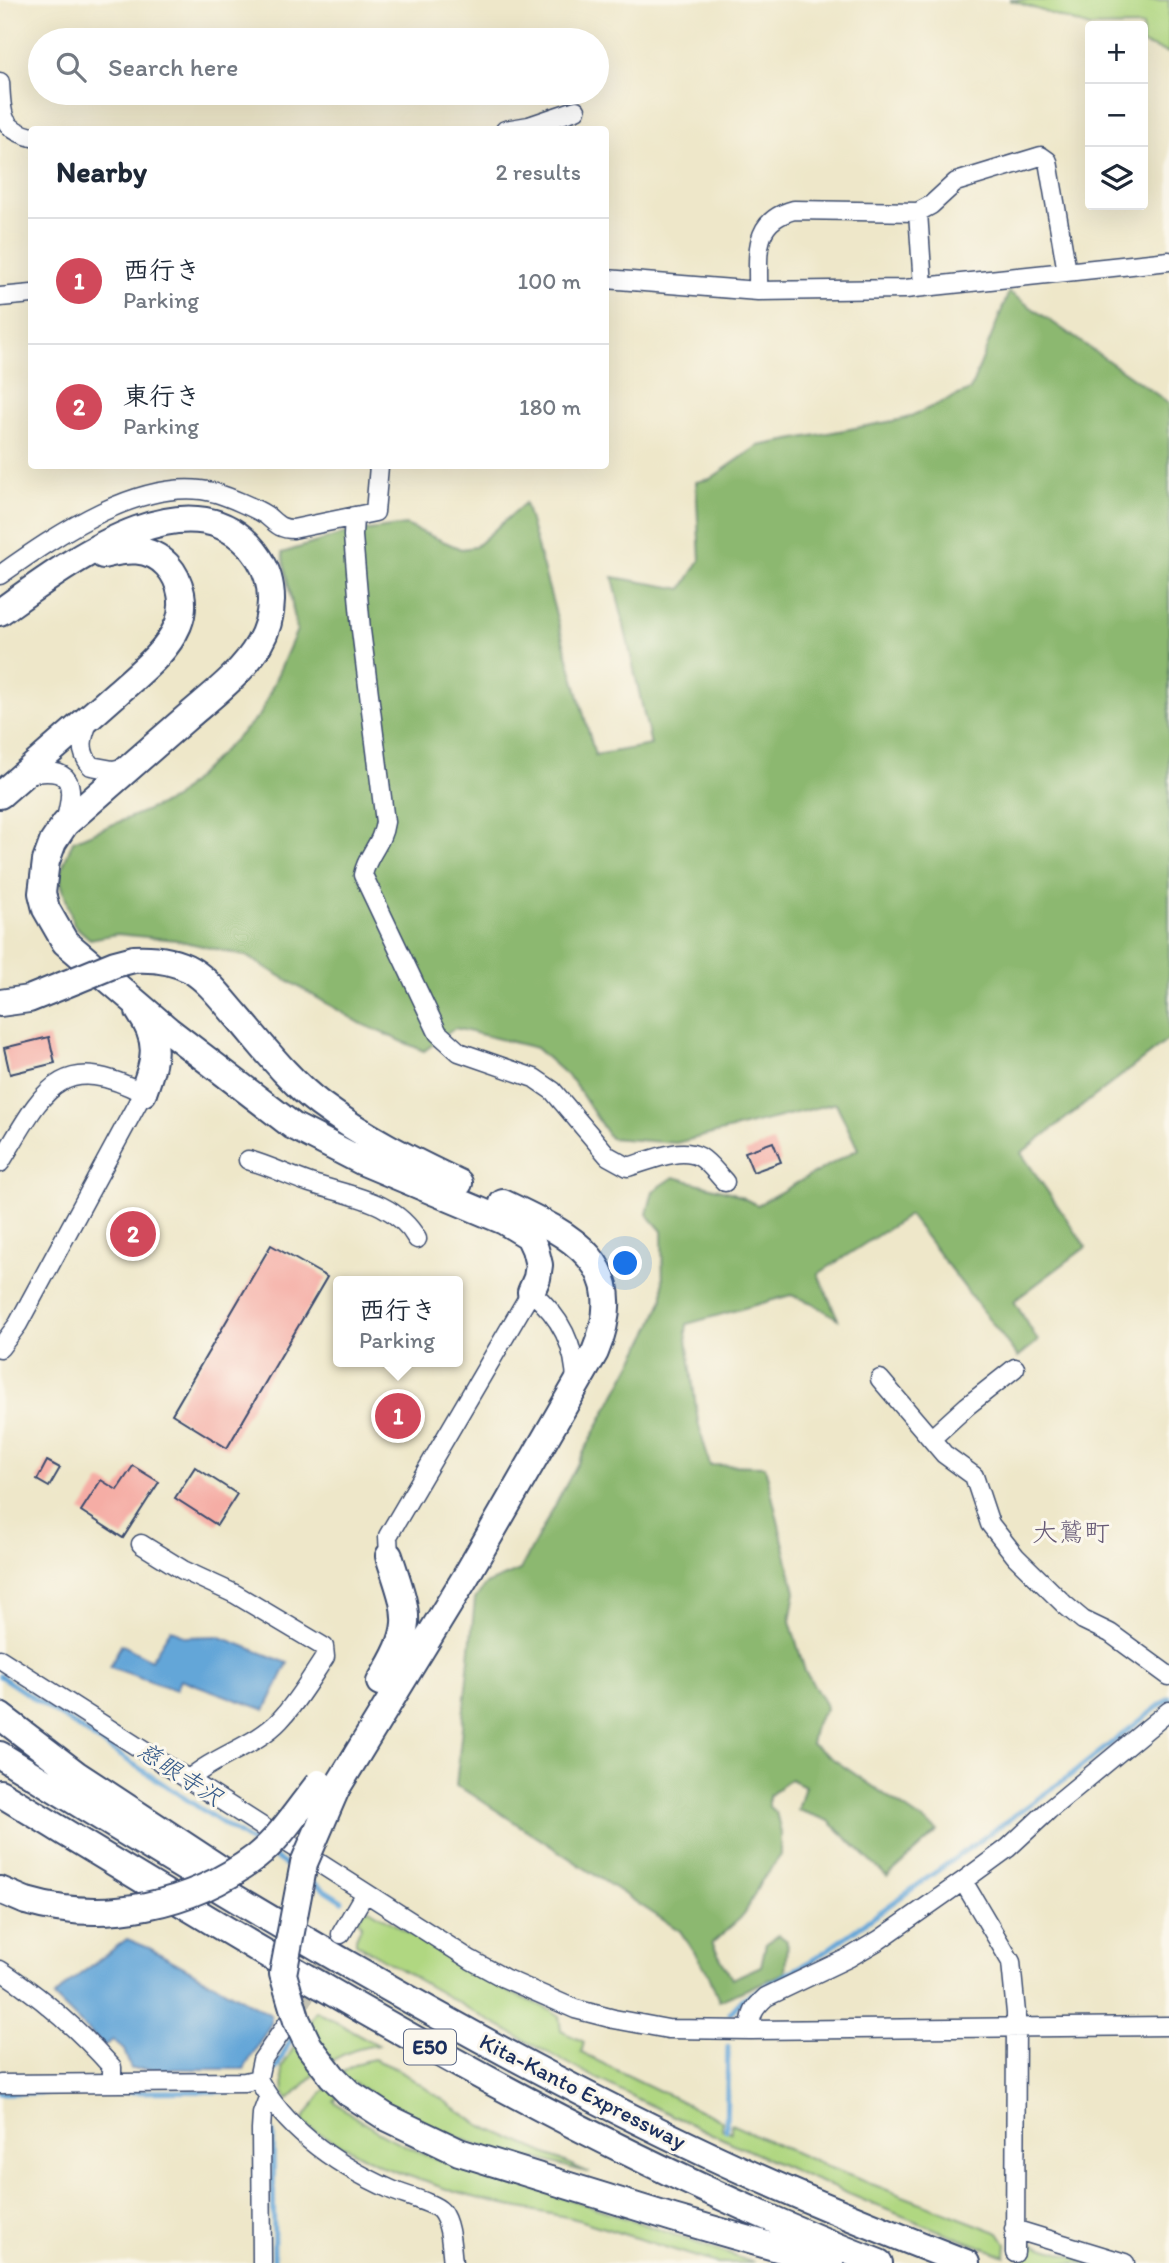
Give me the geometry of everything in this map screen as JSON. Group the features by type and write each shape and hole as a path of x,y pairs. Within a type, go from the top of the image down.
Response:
{"highway":[{"path":"0,612 67,565 117,537 166,522 206,522 225,528 253,548 268,578 271,595 271,614 258,646 224,685 65,824 53,842 46,861 42,893 46,909 65,942 132,1001 293,1126 361,1161 504,1221 529,1236 539,1265 531,1292"},
{"path":"0,795 157,657 177,626 182,610 177,580 161,559 149,553 120,550 67,565"},
{"path":"0,1003 29,999 134,959 155,958 191,970 209,984 295,1082 346,1123 414,1162 564,1233 591,1259 601,1276 607,1313 595,1352 464,1578 327,1786 257,1856 201,1889 130,1909 75,1912 26,1901 0,1890"},
{"path":"132,1001 150,1027 155,1044 154,1062 143,1093"},
{"path":"389,1556 404,1601 404,1639 327,1786 304,1863 283,1974 297,2021 309,2046 332,2076 349,2092 396,2123 459,2152 830,2263"},
{"path":"0,1716 76,1774 246,1885 309,1943"},
{"name":"Kita-Kanto Expressway","path":"0,1755 309,1943 501,2050 640,2122 804,2198 966,2263"},
{"name":"Kita-Kanto Expressway","path":"0,1793 335,1994 526,2100 668,2171 879,2263"}],"street":[{"path":"0,82 5,126 15,133 28,136"},
{"path":"528,126 576,110"},
{"path":"758,291 759,242 764,228 781,214 794,210 918,212 931,205 956,181 1041,156 1048,161 1067,272"},
{"path":"918,212 923,286"},
{"path":"609,279 758,291 905,289 1169,261"},
{"path":"0,297 28,294"},
{"path":"0,575 44,544 83,523 136,497 163,491 216,493 265,515 284,529 375,512 379,469"},
{"path":"354,516 353,536 361,630 385,822 383,836 365,862 363,875 438,1033 459,1052 534,1078 553,1091 608,1156 628,1167 689,1152 703,1158 725,1182"},
{"path":"92,716 83,734 83,757 91,766 100,769 131,766"},
{"path":"23,775 48,771 57,772 67,779 71,800 65,824"},
{"path":"0,1163 39,1099 49,1088 63,1080 100,1076 119,1081 143,1093 18,1324 0,1348"},
{"path":"248,1160 309,1183 352,1194 386,1209 408,1222 417,1239"},
{"path":"389,1556 388,1536 531,1292 547,1305 570,1346 576,1365 576,1385"},
{"path":"932,1438 1015,1368"},
{"path":"880,1379 944,1454 974,1476 990,1524 1016,1557 1083,1620 1110,1633 1169,1676"},
{"path":"141,1544 183,1570 235,1594 324,1647 325,1657 280,1721 211,1762 188,1780"},
{"path":"0,1659 365,1893 504,1978 575,2009 668,2029 1169,2026"},
{"path":"751,2030 750,2016 766,1997 850,1957 879,1940 963,1881 1008,1847 1169,1711"},
{"path":"963,1881 1011,1962 1016,2028 1015,2253"},
{"path":"341,1934 365,1893"},
{"path":"0,1970 37,1997 99,2052 112,2067 112,2082"},
{"path":"302,2002 279,2031 262,2060 258,2079 268,2098 297,2130 336,2161 381,2185 437,2207 444,2217 453,2263"},
{"path":"0,2084 245,2082 258,2079"},
{"path":"262,2263 261,2130 262,2114 268,2098"},
{"path":"1014,2229 1125,2263"}],"green space":[{"path":"1010,0 1169,0 1169,53 1148,46 1148,21 1085,21 1085,25"},
{"path":"1009,292 1169,403 1169,1039 1021,1153 1086,1247 1014,1301 1038,1341 1018,1357 909,1215 818,1274 838,1319 812,1303 791,1295 687,1324 698,1422 710,1465 765,1466 795,1592 790,1621 805,1671 826,1709 815,1724 811,1744 938,1831 887,1877 829,1821 798,1810 805,1786 791,1779 769,1796 769,1807 776,1812 781,1833 781,1855 760,1883 744,1915 712,1943 732,1979 761,1966 766,1943 779,1935 787,1941 785,1973 719,2001 708,1973 680,1931 456,1786 475,1599 486,1584 520,1570 651,1328 663,1298 662,1231 647,1214 653,1191 674,1177 733,1193 757,1205 858,1149 836,1103 676,1143 610,1138 573,1081 536,1048 455,1028 424,1051 362,1024 246,956 176,940 117,934 90,939 74,925 59,876 73,841 174,799 260,715 297,630 282,553 346,533 406,525 461,549 475,547 525,503 595,755 651,745 613,577 682,589 700,560 696,482 710,479 758,446 904,419 970,390"},
{"path":"369,1909 504,1990 551,2010 559,2016 561,2031 584,2042 581,2053 722,2121 722,2129 731,2132 731,2124 825,2166 999,2233 1006,2244 1005,2256 913,2221 733,2144 607,2084 534,2045 356,1943 362,1924 358,1920 364,1911"},
{"path":"316,2011 378,2045 338,2057 318,2071 288,2100 284,2093 282,2067"},
{"path":"374,2059 397,2069 480,2125 590,2173 535,2158 523,2161 425,2126 352,2082 334,2101 389,2138 450,2164 578,2202 754,2263 716,2263 572,2218 499,2204 455,2192 383,2167 309,2128 302,2121 324,2091 341,2074 362,2062"},
{"path":"1033,2244 1095,2263 1025,2263 1022,2255 1028,2255"}],"water":[{"path":"171,1629 186,1637 218,1636 288,1663 265,1710 180,1679 176,1690 110,1667 121,1644 151,1660"},
{"path":"127,1939 149,1948 271,2015 271,2023 244,2069 131,2069 124,2050 113,2040 104,2046 54,1997"}],"building":[{"path":"49,1037 55,1063 10,1074 4,1048"},
{"path":"773,1142 781,1162 753,1172 745,1152"},
{"path":"271,1245 327,1277 227,1448 172,1414"},
{"path":"47,1461 60,1468 49,1487 37,1480"},
{"path":"133,1466 159,1482 123,1538 81,1511 101,1480 117,1490"},
{"path":"195,1467 237,1494 217,1525 175,1498"}],"waterway":[{"name":"慈眼寺沢","path":"0,1676 257,1846"},
{"path":"730,2013 743,1999 816,1958 1068,1777 1169,1698"},
{"name":"慈眼寺沢","path":"271,1855 295,1871"},
{"name":"慈眼寺沢","path":"309,1880 342,1901"},
{"name":"慈眼寺沢","path":"276,2069 294,2033"},
{"path":"726,2130 728,2047"},
{"path":"0,2093 238,2091"},
{"path":"273,2133 274,2263"}],"tunnel":[{"path":"302,2002 334,1946"}],"place":[{"name":"東行き","path":"133,1234"},
{"name":"西行き","path":"398,1416"}],"district":[{"name":"大鷲町","path":"1071,1532"}]}
